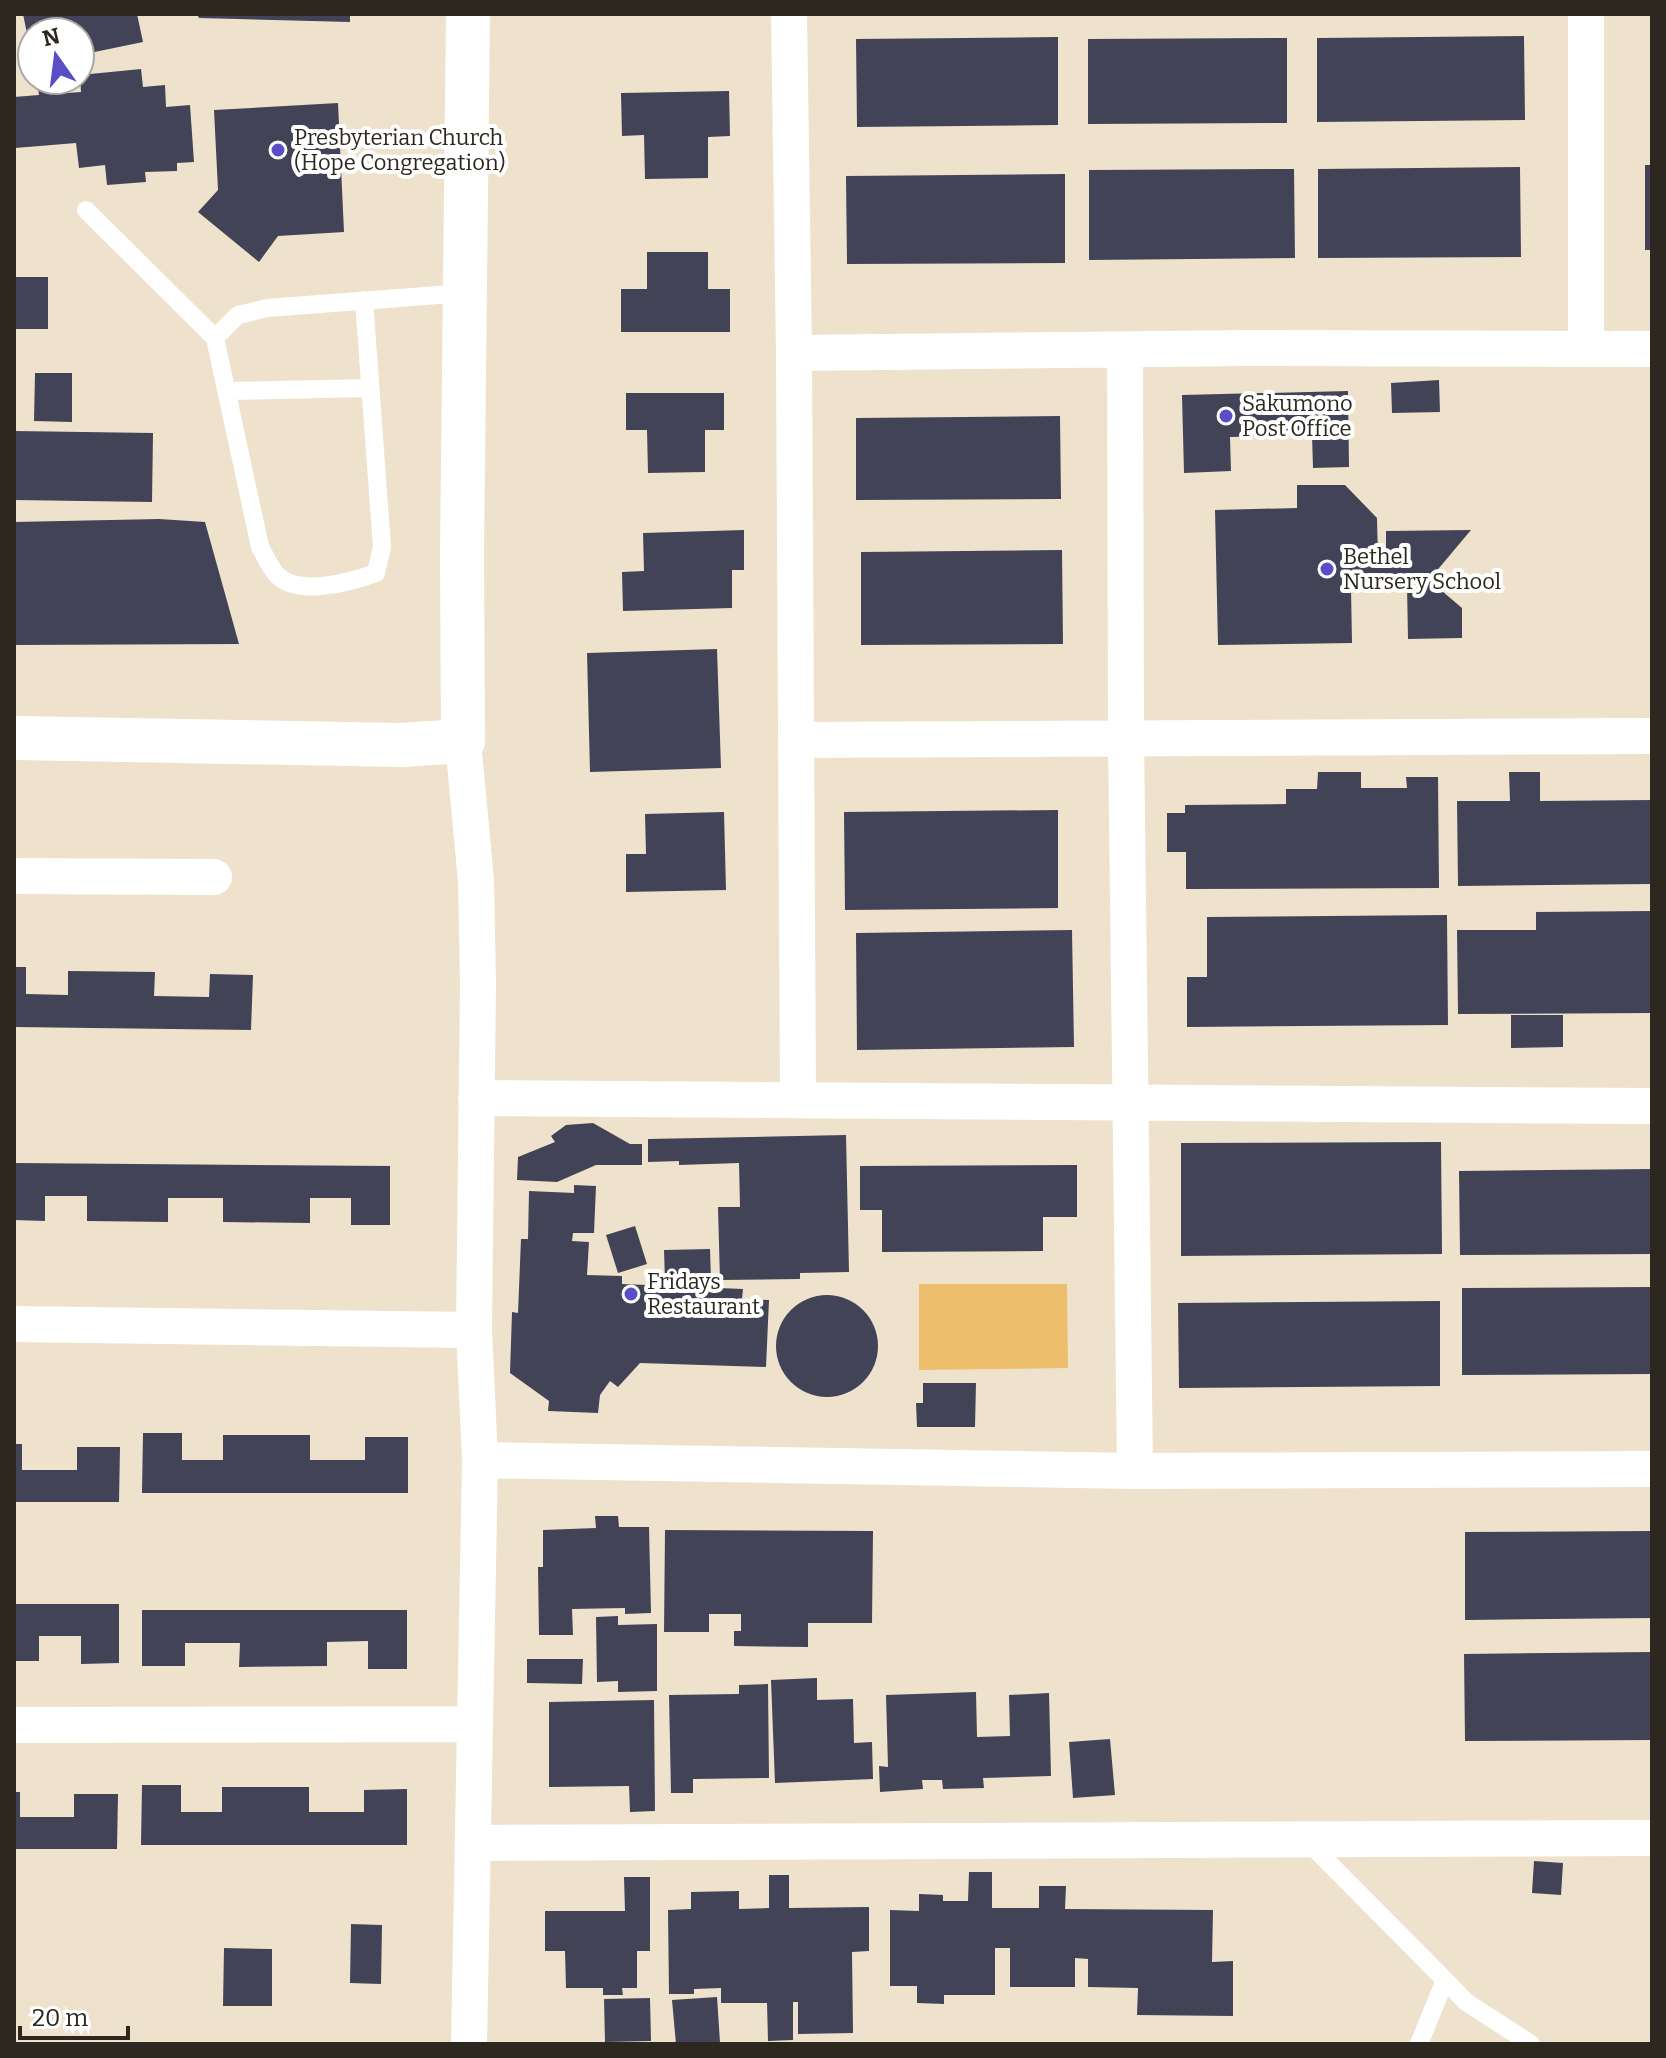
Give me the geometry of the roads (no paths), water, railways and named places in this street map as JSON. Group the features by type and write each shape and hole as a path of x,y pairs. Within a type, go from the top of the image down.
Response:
{"street":[{"path":"468,14 463,741 476,881 478,984 474,1330 480,1460 469,2044"},
{"path":"789,14 798,1099"},
{"path":"1586,14 1586,348"},
{"path":"794,353 1247,348 1652,349"},
{"path":"1125,351 1126,737 1135,1471"},
{"path":"796,740 1652,736"},
{"path":"14,738 371,745 463,741"},
{"path":"14,876 214,877"},
{"path":"476,1098 1130,1100 1652,1106"},
{"path":"14,1324 474,1330"},
{"path":"480,1460 1135,1471 1652,1469"},
{"path":"14,1725 475,1724"},
{"path":"473,1843 1652,1838"}],"lane":[{"path":"86,210 215,338 260,547 278,577 310,588 357,580 376,573 382,547 364,300"},
{"path":"215,338 238,315 267,308 465,293"},
{"path":"227,391 370,388"},
{"path":"1305,1839 1466,2002 1531,2044"},
{"path":"1419,2044 1445,1980"}],"place":[{"name":"Presbyterian Church (Hope Congregation)","path":"278,150"},
{"name":"Sakumono Post Office","path":"1226,416"},
{"name":"Bethel Nursery School","path":"1327,569"},
{"name":"Fridays Restaurant","path":"631,1294"}]}
